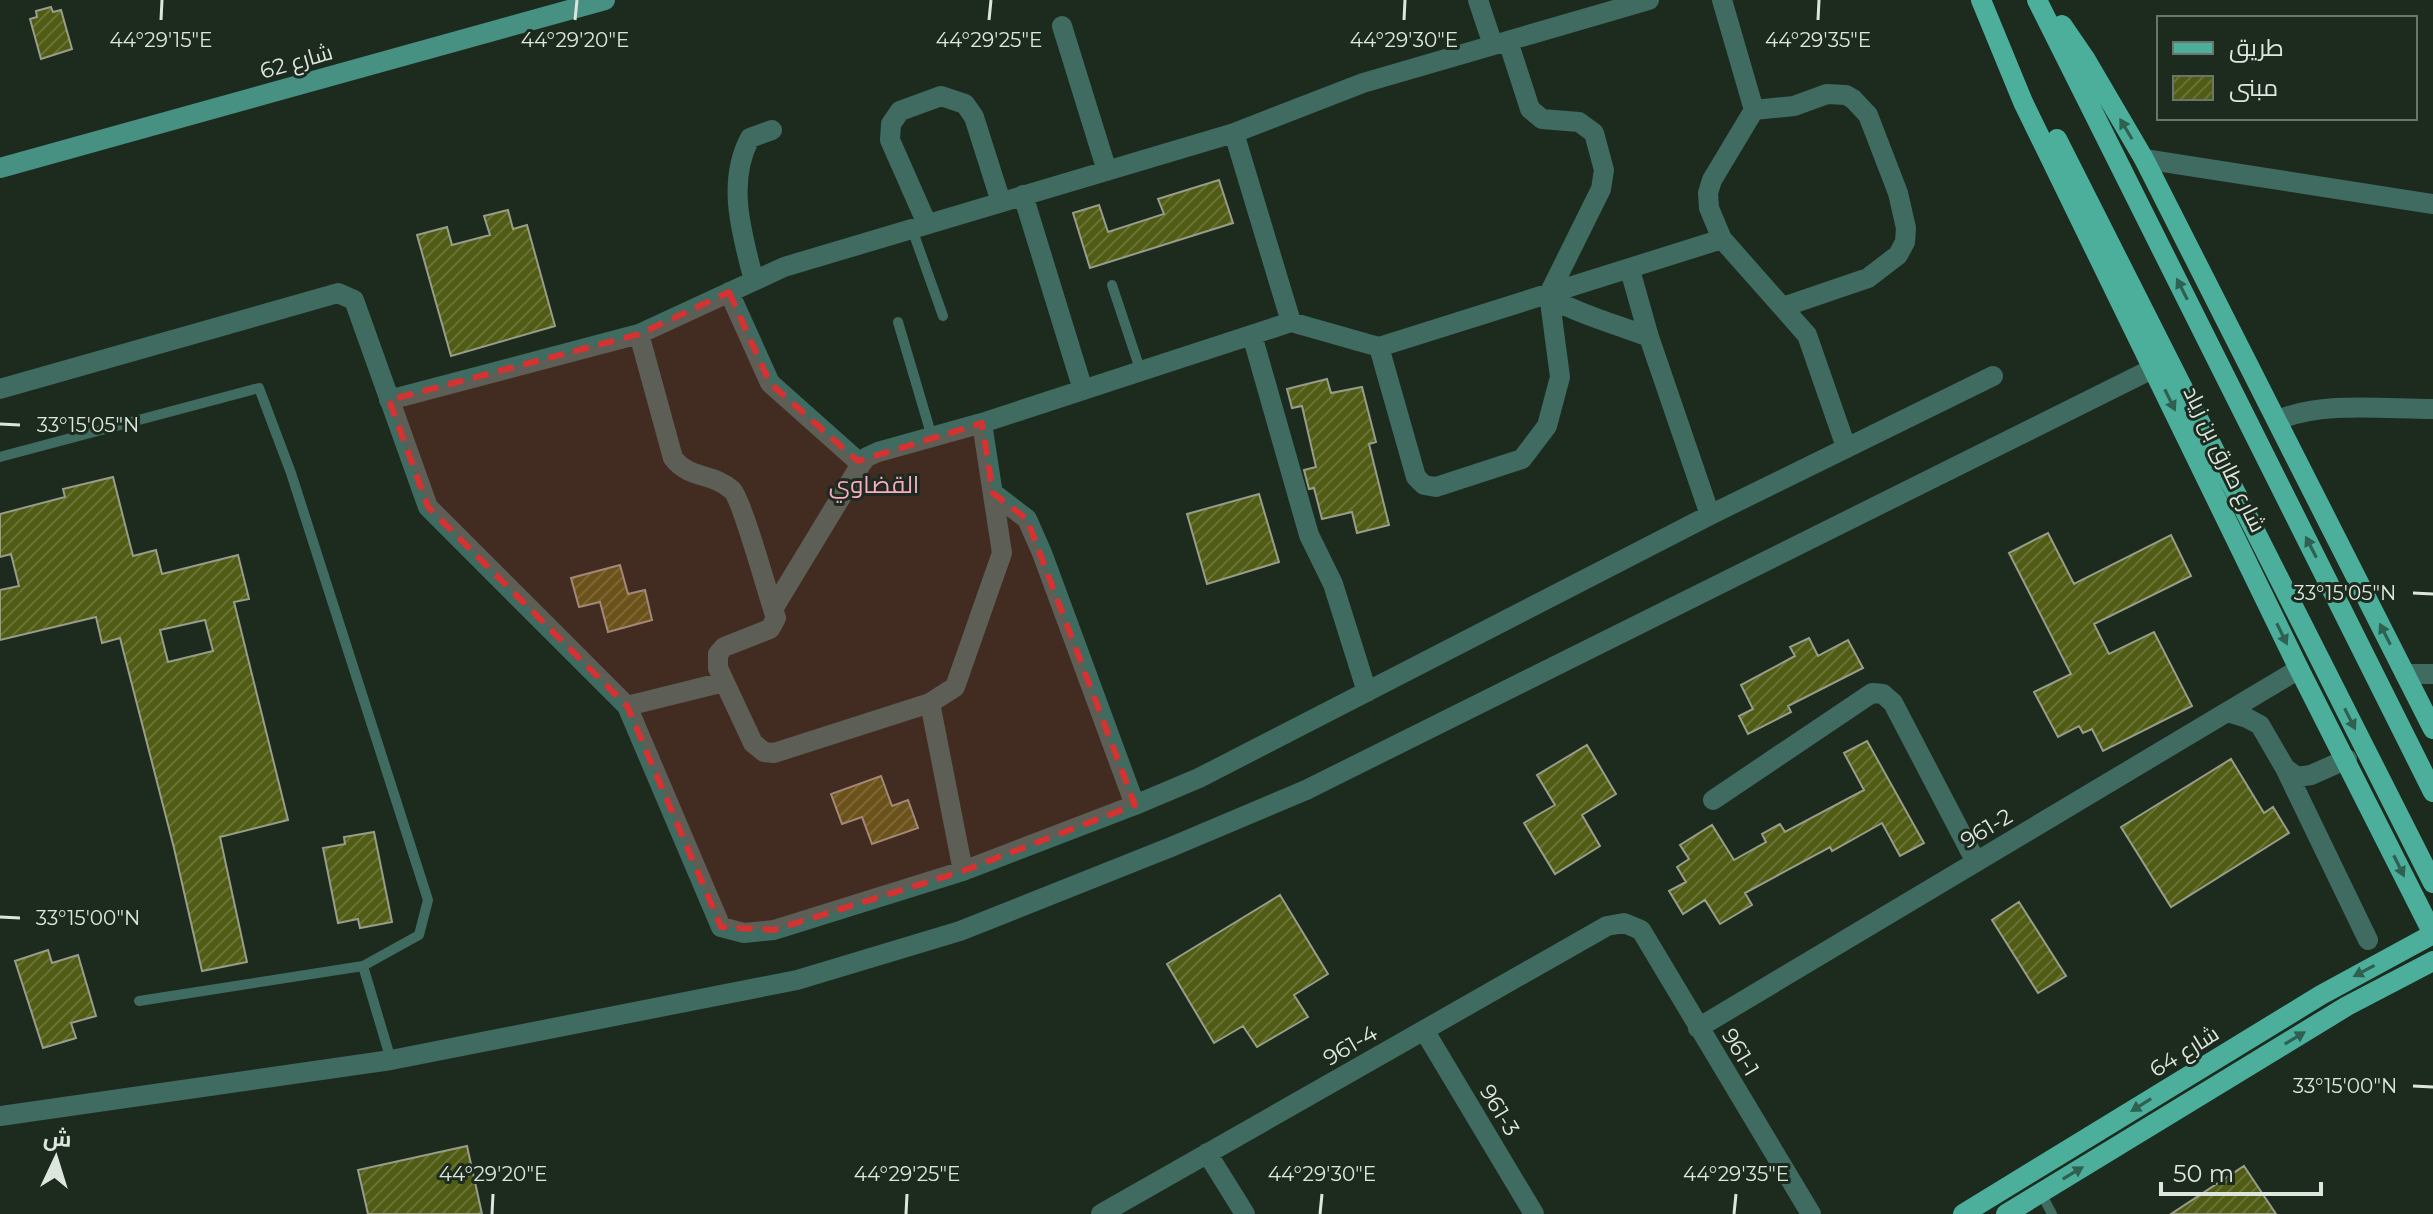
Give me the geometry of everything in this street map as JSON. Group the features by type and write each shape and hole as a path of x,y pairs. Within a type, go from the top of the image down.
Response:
{"main road":[{"name":"شارع طارق بن زياد","path":"1984,0 2023,102 2299,669 2433,934"},
{"path":"1984,0 2433,883"},
{"path":"2037,0 2433,792"},
{"path":"2045,0 2086,60 2144,159 2433,729"},
{"name":"شارع 64","path":"1963,1214 2321,995 2433,934"},
{"path":"2006,1214 2347,1006 2433,961"}],"street":[{"name":"شارع 62","path":"0,168 605,0"},
{"path":"1379,347 1416,477 1424,485 1436,487 1522,459 1547,426 1560,377 1549,296 1601,189 1604,170 1594,133 1579,122 1542,119 1530,109 1478,0"},
{"path":"389,400 639,334 784,267 1234,133 1363,83 1649,0"},
{"path":"1722,0 1754,110 1712,180 1708,193 1709,208 1722,239 1807,335 1846,447"},
{"path":"1062,26 1107,171"},
{"path":"1754,110 1794,106 1827,94 1846,95 1853,99 1868,115 1898,193 1906,228 1905,242 1898,255 1868,278 1783,307"},
{"path":"919,226 890,140 891,124 900,111 941,96 965,104 974,117 1001,202"},
{"path":"754,281 739,223 738,178 742,152 750,138 772,130"},
{"path":"1234,133 1291,322"},
{"path":"2144,159 2433,204"},
{"path":"1023,195 1083,390"},
{"path":"773,609 861,464 878,452 982,423 1291,322 1379,347 1549,296 1722,239"},
{"path":"1630,270 1649,337 1710,515"},
{"path":"729,292 770,383 861,464"},
{"path":"0,389 338,293 354,300 428,507 627,706 721,927 744,933 774,930 963,871 1199,778 1710,515 1993,376"},
{"path":"1549,296 1576,312 1649,337"},
{"path":"639,334 673,458 682,469 718,479 736,492 776,618 770,629 724,647 718,654 718,668 724,682 753,743 764,752 774,753 930,703 955,687 1002,553 982,423"},
{"path":"1252,335 1309,535 1333,584 1367,692"},
{"path":"0,1116 391,1060 797,980 960,931 1306,790 2154,368"},
{"path":"2278,420 2297,412 2316,409 2433,409"},
{"path":"993,493 1027,519 1135,805"},
{"name":"961-2","path":"1698,1028 2299,669"},
{"path":"2405,674 2433,674"},
{"path":"627,706 724,682"},
{"path":"1713,800 1872,693 1883,694 1893,703 1976,862"},
{"path":"930,703 963,871"},
{"path":"2227,712 2260,725 2285,768 2368,940"},
{"path":"2285,768 2297,777 2311,775 2347,759"},
{"name":"961-1","path":"1624,923 1641,930 1811,1214"},
{"name":"961-4","path":"1101,1214 1607,926 1624,923"},
{"name":"961-3","path":"1424,1030 1534,1214"},
{"path":"1207,1153 1245,1214"}],"lane":[{"path":"919,226 943,316"},
{"path":"1112,285 1141,372"},
{"path":"898,322 932,437"},
{"path":"0,457 259,388 291,473 428,900 419,935 363,966 139,1001"},
{"path":"363,966 391,1060"},
{"path":"2041,1193 2052,1214"}],"highlighted area":[{"path":"729,292 770,383 858,461 982,423 993,493 1027,519 1135,805 963,871 774,930 721,927 627,706 428,507 389,400 639,334"}],"building":[{"path":"51,7 53,12 61,10 72,49 41,59 30,19 37,17 36,11"},
{"path":"1219,180 1233,223 1090,268 1073,213 1099,205 1108,232 1164,214 1158,199"},
{"path":"508,210 513,229 527,225 555,326 451,356 417,235 447,227 452,245 490,235 484,216"},
{"path":"1327,379 1331,393 1362,387 1376,442 1369,444 1389,525 1357,533 1352,512 1322,519 1314,488 1309,489 1304,470 1316,467 1302,406 1292,408 1287,389"},
{"path":"113,477 133,556 156,550 162,574 238,555 249,599 234,602 288,820 220,837 247,962 202,971 120,638 102,643 96,617 0,640 0,590 19,586 11,554 0,557 0,514 65,497 63,489","holes":["205,620 213,651 168,662 160,630"]},
{"path":"1259,494 1279,562 1207,584 1187,514"},
{"path":"2048,533 2074,584 2171,535 2191,576 2094,624 2109,654 2154,632 2192,706 2103,751 2092,729 2083,733 2079,726 2058,737 2034,692 2071,674 2009,553"},
{"path":"620,565 628,594 645,590 652,620 608,632 600,602 579,607 571,578"},
{"path":"1809,638 1818,656 1848,640 1863,668 1788,706 1791,712 1748,734 1739,716 1753,709 1741,685 1795,656 1790,647"},
{"path":"1867,741 1924,843 1900,856 1882,823 1745,893 1752,905 1720,924 1705,900 1683,914 1669,891 1686,882 1677,867 1689,859 1680,845 1712,825 1734,860 1766,842 1762,834 1780,824 1785,832 1864,790 1844,753"},
{"path":"1587,745 1616,794 1582,815 1600,846 1555,874 1524,823 1555,805 1537,775"},
{"path":"2231,759 2264,813 2273,807 2289,833 2171,907 2121,827"},
{"path":"881,776 892,806 908,800 918,828 872,844 862,817 842,824 831,794"},
{"path":"374,832 392,922 360,928 358,919 338,923 323,848 345,844 344,837"},
{"path":"1280,895 1328,974 1294,995 1308,1017 1257,1047 1243,1026 1214,1043 1167,964"},
{"path":"2019,902 2066,976 2038,993 1992,920"},
{"path":"48,950 52,963 78,955 96,1016 71,1023 76,1038 43,1048 15,961"},
{"path":"467,1146 482,1214 368,1214 358,1170"},
{"path":"2244,1166 2276,1214 2171,1214"}],"district":[{"name":"القضاوي","path":"874,485"}]}
